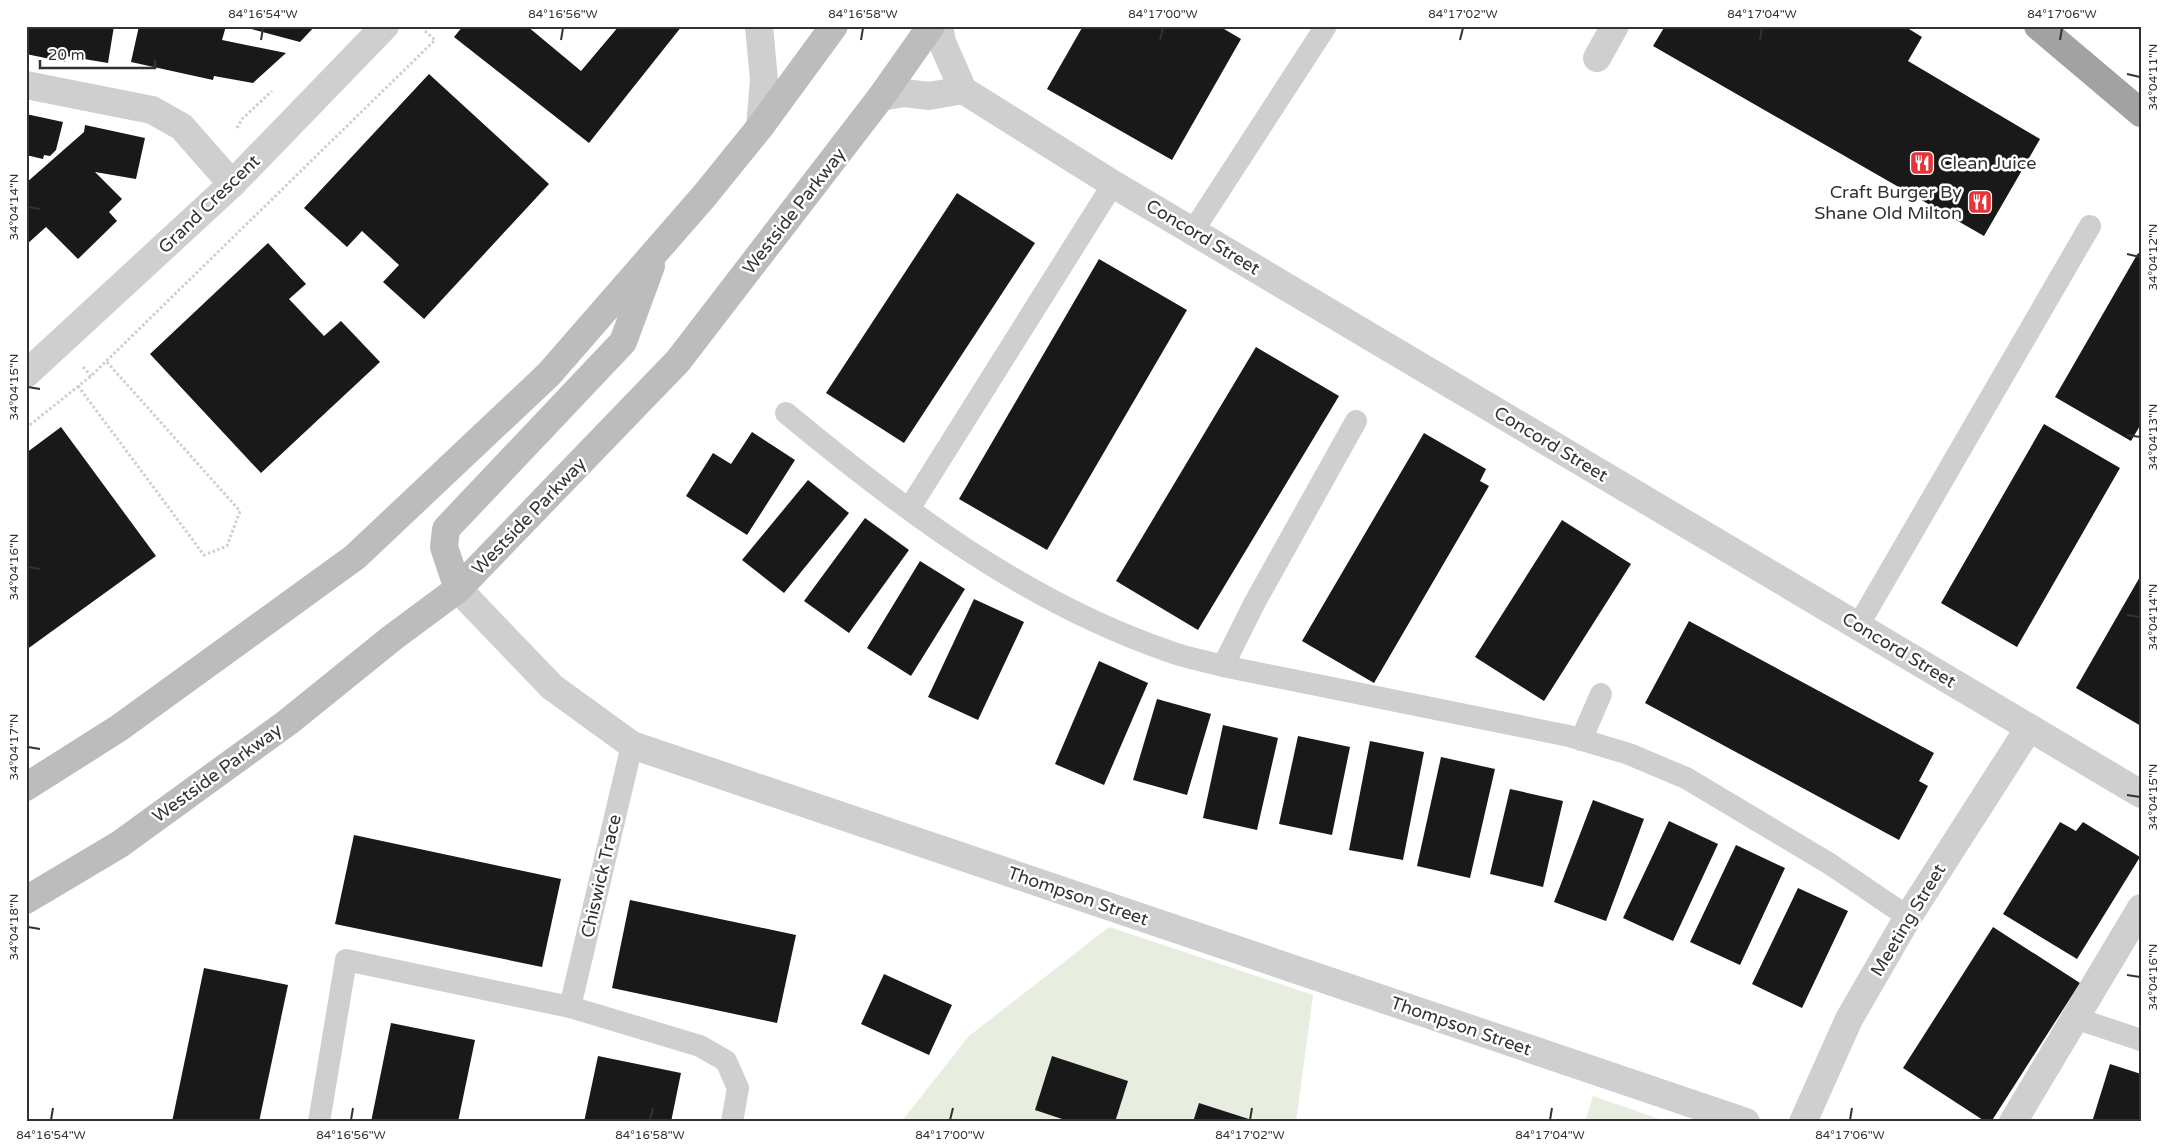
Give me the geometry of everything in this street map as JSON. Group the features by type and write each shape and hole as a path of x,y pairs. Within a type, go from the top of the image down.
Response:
{"highway":[{"path":"2038,26 2141,113"}],"main road":[{"path":"26,787 119,728 355,557 549,374 760,127 834,26"},
{"name":"Westside Parkway","path":"26,900 128,838 288,722 392,638 458,589 678,361 881,97 931,26"},
{"path":"458,589 444,547 446,529 623,342 656,250"}],"street":[{"name":"Grand Crescent","path":"26,374 232,184 384,26"},
{"path":"759,26 764,80 760,127"},
{"path":"881,97 904,93 929,96 962,90 942,42 939,26"},
{"path":"1597,58 1615,26"},
{"path":"26,85 152,110 182,127 232,184"},
{"name":"Concord Street","path":"962,90 1113,184 2141,794"},
{"name":"Thompson Street","path":"458,589 552,688 632,745 1746,1122"},
{"name":"Meeting Street","path":"1803,1122 1849,1020 1908,917 2029,728"},
{"path":"2013,1122 2141,908"}],"lane":[{"path":"1193,231 1326,26"},
{"path":"909,509 1113,184"},
{"path":"1858,626 2090,226"},
{"path":"786,413 861,475 909,509 989,564 1064,607 1169,652 1223,666 1580,740 1630,754 1686,778 1830,864 1908,917"},
{"path":"1223,666 1255,602 1356,421"},
{"path":"1580,740 1601,694"},
{"name":"Chiswick Trace","path":"570,1008 632,745"},
{"path":"319,1122 346,960 570,1008 700,1046 726,1061 738,1088 732,1122"},
{"path":"2075,1018 2141,1040"}],"path":[{"path":"26,428 106,362 435,40 425,31 427,26"},
{"path":"78,386 204,555 227,546 240,511 106,362"}],"shaded area":[{"path":"1109,927 1313,995 1296,1122 901,1122 969,1036"},
{"path":"1593,1096 1668,1122 1585,1122"}],"building":[{"path":"26,26 114,26 108,63 66,56 65,62 26,54"},
{"path":"139,26 226,26 222,40 286,53 253,83 214,76 213,80 131,62"},
{"path":"240,26 315,26 300,42"},
{"path":"463,26 527,26 581,71 619,26 682,26 589,143 454,37"},
{"path":"1083,26 1219,26 1241,39 1172,160 1047,89"},
{"path":"1665,26 1904,26 1922,37 1908,61 2040,139 1984,236 1653,46"},
{"path":"429,74 549,184 424,319 383,282 399,265 362,231 347,247 304,208"},
{"path":"26,114 63,122 56,150 50,156 44,155 43,159 26,155"},
{"path":"85,125 145,138 136,179 95,172 122,199 109,212 117,221 78,259 46,227 26,245 26,183 84,132"},
{"path":"957,193 1035,243 904,443 826,393"},
{"path":"268,243 306,284 289,299 324,336 341,321 380,362 261,473 150,354"},
{"path":"2138,253 2141,255 2141,424 2131,441 2055,397"},
{"path":"1099,259 1187,310 1047,550 959,499"},
{"path":"1256,347 1339,396 1198,630 1116,581"},
{"path":"2044,424 2120,468 2017,647 1941,603"},
{"path":"61,427 156,556 26,650 26,453"},
{"path":"752,432 795,460 747,535 686,496 713,453 731,464"},
{"path":"1424,433 1486,469 1480,481 1489,486 1374,683 1302,641"},
{"path":"808,480 849,513 784,593 742,560"},
{"path":"865,518 909,550 849,633 804,601"},
{"path":"1562,520 1631,564 1544,701 1475,657"},
{"path":"920,561 965,589 911,676 867,648"},
{"path":"2141,575 2141,726 2076,688"},
{"path":"974,599 1024,622 978,720 928,697"},
{"path":"1689,621 1934,753 1919,781 1928,786 1899,840 1645,703"},
{"path":"1099,661 1148,683 1104,785 1055,764"},
{"path":"1157,699 1211,714 1187,795 1133,780"},
{"path":"1223,725 1278,738 1257,830 1203,818"},
{"path":"1298,736 1350,747 1332,835 1279,824"},
{"path":"1370,741 1424,752 1403,860 1349,850"},
{"path":"1441,757 1495,769 1470,878 1417,866"},
{"path":"1510,789 1563,801 1543,887 1490,874"},
{"path":"1593,800 1644,819 1606,921 1554,902"},
{"path":"1669,821 1718,844 1673,941 1623,918"},
{"path":"2060,822 2076,831 2083,822 2140,857 2077,959 2003,914"},
{"path":"354,835 561,879 542,967 335,924"},
{"path":"1736,845 1785,868 1740,965 1690,942"},
{"path":"1798,888 1848,911 1802,1008 1752,984"},
{"path":"630,900 796,935 777,1023 612,988"},
{"path":"1993,927 2080,983 1991,1122 1986,1122 1903,1068"},
{"path":"204,968 288,985 259,1122 172,1122"},
{"path":"884,974 952,1005 929,1055 861,1024"},
{"path":"391,1023 475,1040 458,1122 371,1122"},
{"path":"598,1056 681,1073 671,1122 584,1122"},
{"path":"1052,1056 1128,1081 1115,1122 1071,1122 1035,1110"},
{"path":"2110,1064 2141,1074 2141,1122 2092,1122"},
{"path":"1199,1103 1255,1121 1255,1122 1193,1122"}],"place":[{"name":"Clean Juice","path":"1922,163"},
{"name":"Craft Burger By Shane Old Milton","path":"1980,202"}]}
